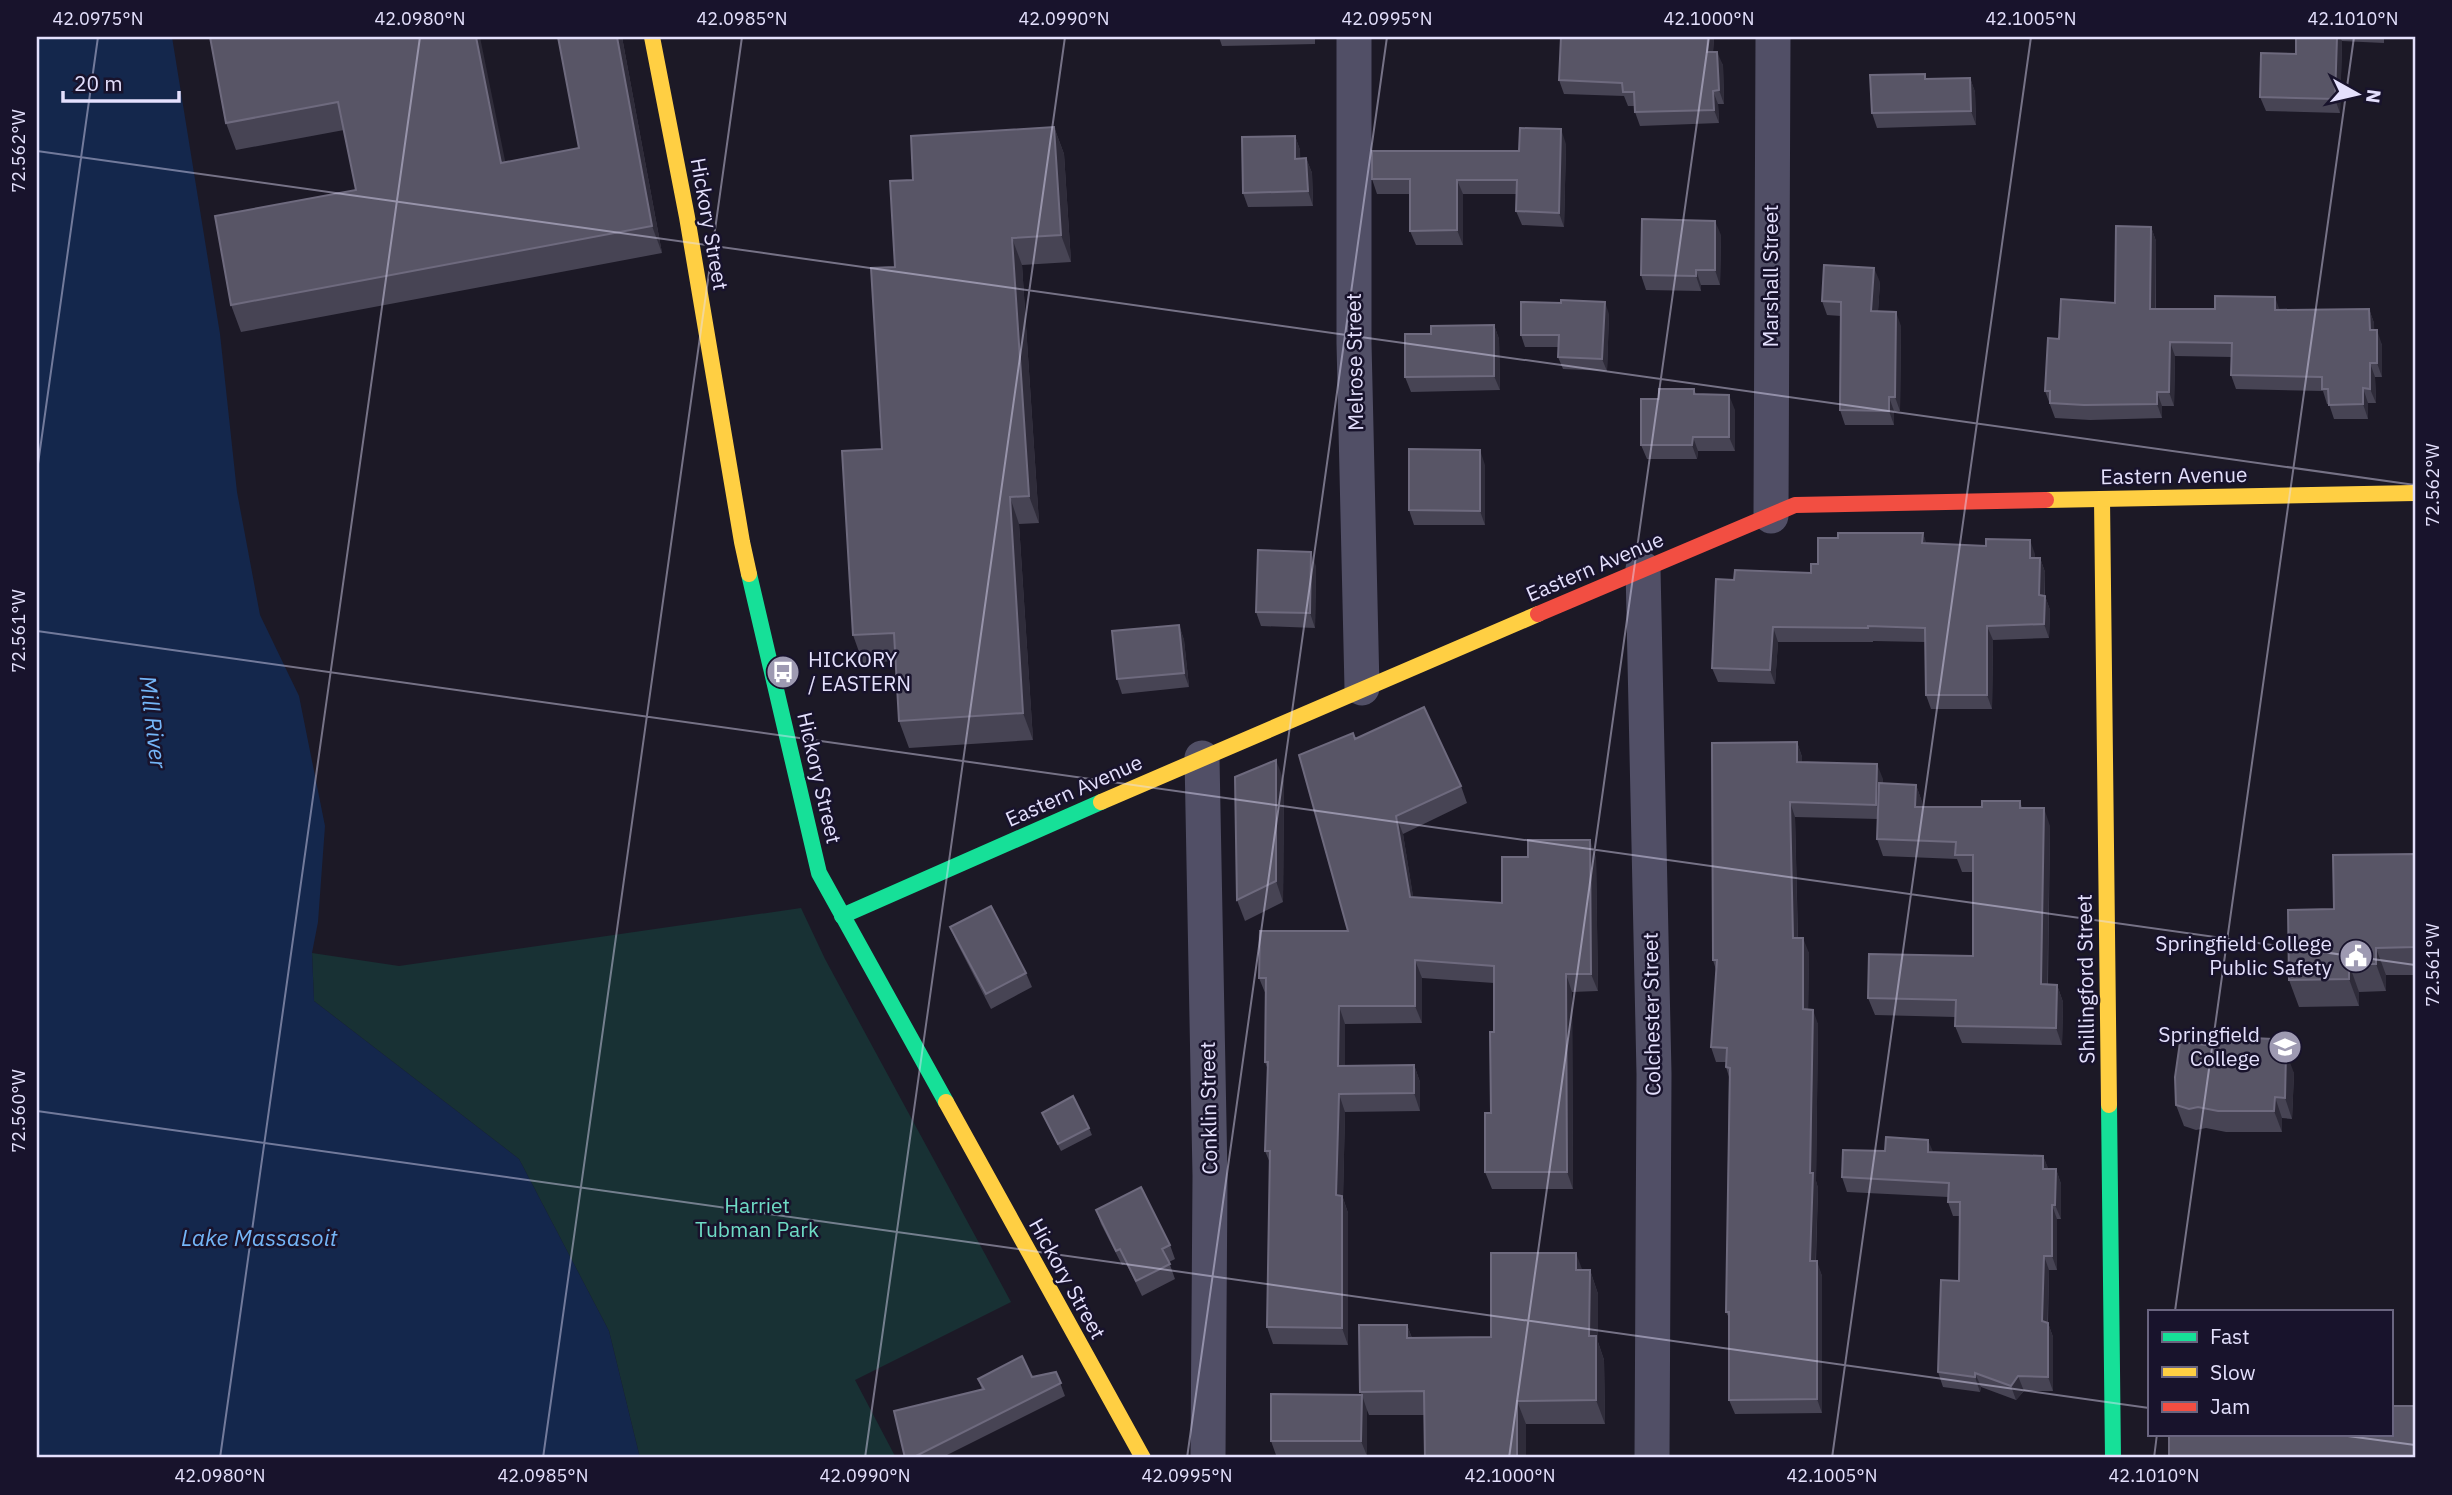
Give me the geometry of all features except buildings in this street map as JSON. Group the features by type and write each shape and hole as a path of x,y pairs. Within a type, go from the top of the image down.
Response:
{"street":[{"name":"Hickory Street","path":"652,37 687,216 742,542 820,873 1143,1458"},
{"name":"Melrose Street","path":"1354,37 1354,343 1362,688"},
{"name":"Marshall Street","path":"1771,516 1773,37"},
{"name":"Eastern Avenue","path":"842,916 1362,688 1795,505 2415,492"},
{"name":"Shillingford Street","path":"2102,499 2113,1458"},
{"name":"Colchester Street","path":"1643,569 1654,1074 1652,1458"},
{"name":"Conklin Street","path":"1202,758 1210,1176 1208,1458"}],"green space":[{"name":"Harriet Tubman Park","path":"801,908 825,959 1011,1302 855,1380 896,1458 640,1458 609,1331 519,1159 314,1001 312,953 399,966"}],"water":[{"name":"Lake Massasoit","path":"37,37 172,37 220,334 237,492 260,615 299,696 325,826 318,922 312,953 314,1001 519,1159 609,1331 640,1458 37,1458"}],"traffic: fast":[{"path":"749,574 819,873 946,1102"},
{"path":"842,916 1101,802"},
{"path":"2109,1105 2113,1458"}],"traffic: slow":[{"path":"652,37 687,217 749,574"},
{"path":"2046,500 2415,493"},
{"path":"2102,499 2109,1105"},
{"path":"1101,802 1538,614"},
{"path":"946,1102 1143,1458"}],"traffic: jam":[{"path":"1538,614 1795,505 2046,500"}],"place":[{"name":"HICKORY / EASTERN","path":"783,672"},
{"name":"Springfield College Public Safety","path":"2356,956"},
{"name":"Springfield College","path":"2285,1047"}],"water label":[{"name":"Mill River","path":"153,722"}]}
